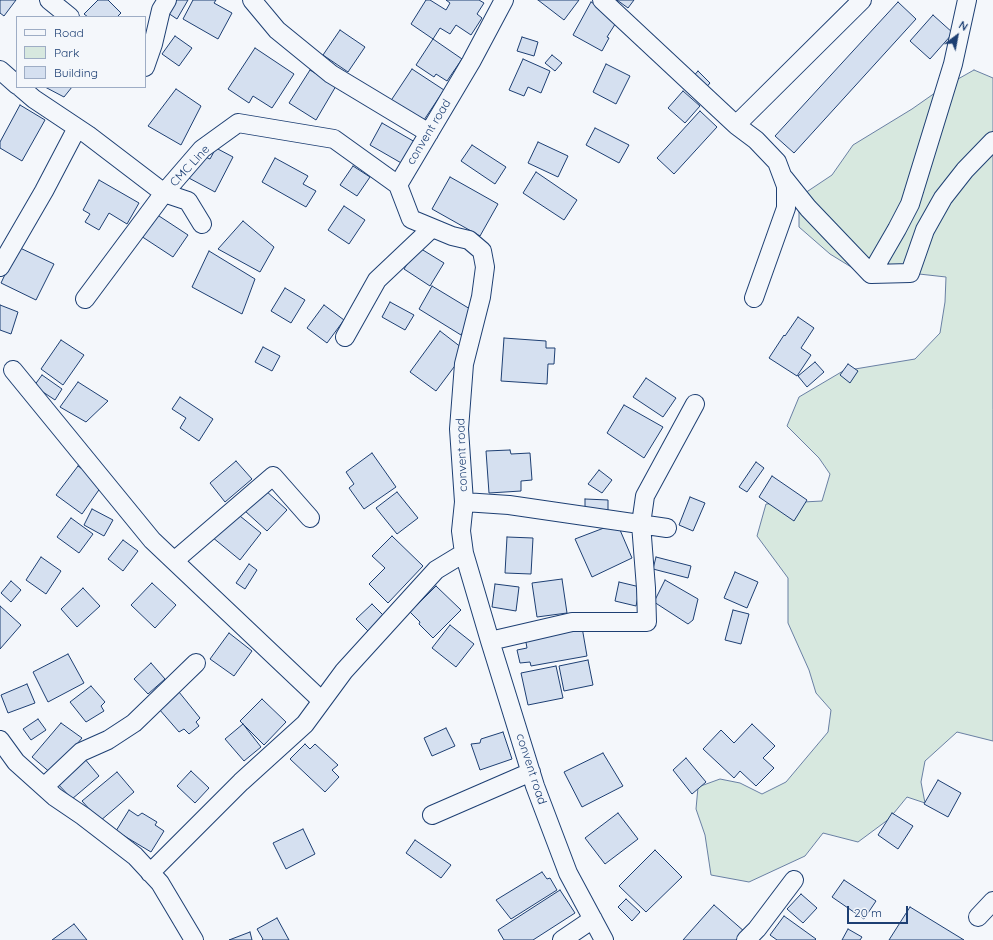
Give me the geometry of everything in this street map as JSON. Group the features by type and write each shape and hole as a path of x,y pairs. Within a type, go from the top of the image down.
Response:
{"street":[{"path":"49,0 69,16"},
{"path":"146,64 153,44 161,10 167,0"},
{"path":"252,0 277,30 331,74 429,133"},
{"name":"convent road","path":"503,0 471,62 398,184 411,219 452,236 469,240 482,251 485,267 481,297 464,364 459,429 464,502 462,532 464,553 535,786 568,873 604,940"},
{"path":"602,0 736,125 756,140 777,162 786,186 786,208 754,298"},
{"path":"736,125 862,0"},
{"path":"871,274 910,204 953,64 967,0"},
{"path":"0,70 16,83"},
{"path":"21,88 34,99 88,135 164,193 188,200 202,224"},
{"name":"CMC Line","path":"85,299 164,193 202,149 238,123 334,139 398,184"},
{"path":"0,266 44,191 77,128"},
{"path":"783,177 808,208 871,274 910,273 925,230 943,198 965,170 993,141"},
{"path":"345,337 376,280 432,228"},
{"path":"13,370 152,540 322,701"},
{"path":"490,641 572,622 647,622 641,524 645,496 695,404"},
{"path":"174,561 273,476 310,518"},
{"path":"464,502 510,505 667,528"},
{"path":"150,873 241,782 305,724 344,670 436,570 464,553"},
{"path":"44,787 81,752 108,740 134,723 196,663"},
{"path":"0,740 16,762 55,797 83,816 135,856 160,884 194,940"},
{"path":"432,815 531,772"},
{"path":"746,940 757,929 794,880"},
{"path":"978,917 993,901"},
{"path":"562,940 593,919"}],"green space":[{"path":"974,70 993,78 993,741 957,732 925,761 921,782 925,803 907,797 889,819 858,842 823,833 805,856 749,882 711,875 705,835 696,809 698,787 720,779 740,783 762,794 786,782 828,732 831,710 816,693 809,670 788,623 788,578 757,536 766,504 822,501 830,474 819,458 787,426 799,397 843,371 915,359 940,333 945,302 946,277 910,273 869,278 830,254 799,227 799,197 832,175 853,145 912,109 942,88"}],"building":[{"path":"0,0 16,0 4,16 0,13"},
{"path":"98,0 108,0 121,13 118,16 87,16 84,14"},
{"path":"176,0 188,0 177,19 168,13"},
{"path":"193,0 216,0 214,3 232,13 218,39 183,19"},
{"path":"426,0 430,0 446,10 450,3 446,0 479,0 484,3 477,14 482,18 471,35 456,25 450,34 440,28 433,39 411,24"},
{"path":"538,0 579,0 564,20"},
{"path":"617,0 634,0 628,8"},
{"path":"591,2 619,18 607,37 609,38 602,51 573,35"},
{"path":"898,2 916,19 794,153 775,136"},
{"path":"933,15 953,33 930,59 910,41"},
{"path":"340,30 365,47 348,72 323,55"},
{"path":"175,36 192,48 179,66 162,54"},
{"path":"522,37 538,42 534,56 517,51"},
{"path":"433,39 462,59 447,81 436,74 434,77 416,65"},
{"path":"255,48 294,74 272,108 253,96 249,103 228,89"},
{"path":"552,55 562,63 555,71 545,63"},
{"path":"523,59 550,71 541,93 528,87 524,96 509,90"},
{"path":"606,64 630,76 616,104 593,92"},
{"path":"412,69 444,90 422,123 390,102"},
{"path":"310,70 336,86 316,120 289,103"},
{"path":"698,71 710,83 703,91 691,79"},
{"path":"47,88 71,88 64,97"},
{"path":"176,89 201,106 181,145 148,126"},
{"path":"683,91 700,106 685,123 668,108"},
{"path":"20,105 45,120 22,161 0,148 0,142"},
{"path":"700,111 717,127 674,174 657,158"},
{"path":"382,123 415,142 403,164 370,145"},
{"path":"595,128 629,145 619,163 586,145"},
{"path":"538,142 568,156 558,177 528,163"},
{"path":"472,145 506,167 495,184 461,161"},
{"path":"216,148 233,157 215,192 187,177 199,154 210,159"},
{"path":"275,158 308,176 303,184 316,191 306,207 262,182"},
{"path":"353,166 370,177 357,196 340,185"},
{"path":"536,172 577,200 564,220 523,193"},
{"path":"450,177 498,204 480,236 432,209"},
{"path":"99,180 139,203 127,224 109,213 99,230 85,222 90,214 83,210"},
{"path":"344,206 365,220 349,244 328,230"},
{"path":"156,214 188,235 173,257 141,236"},
{"path":"243,221 274,247 260,272 218,249"},
{"path":"18,247 54,264 36,300 1,283"},
{"path":"418,247 444,263 430,286 404,269"},
{"path":"209,251 255,279 242,314 192,287"},
{"path":"432,286 475,312 461,335 419,309"},
{"path":"285,288 305,300 291,323 271,311"},
{"path":"390,302 414,315 405,330 382,317"},
{"path":"0,305 18,312 11,334 0,330"},
{"path":"324,305 344,320 327,343 307,328"},
{"path":"798,317 814,328 801,348 811,355 797,376 769,358"},
{"path":"440,331 466,351 436,391 410,372"},
{"path":"504,338 546,341 546,348 555,348 554,364 548,364 547,384 501,381"},
{"path":"61,340 84,355 63,385 41,369"},
{"path":"263,347 280,356 272,371 255,362"},
{"path":"815,362 824,372 807,387 798,376"},
{"path":"848,364 858,371 850,383 840,375"},
{"path":"42,375 62,389 55,400 34,386"},
{"path":"646,378 676,398 663,417 633,397"},
{"path":"78,382 108,401 86,422 60,407"},
{"path":"180,397 213,419 199,441 180,428 186,418 172,409"},
{"path":"624,405 663,427 644,458 607,433"},
{"path":"510,450 511,454 530,453 532,480 521,481 521,491 489,493 486,451"},
{"path":"372,453 396,487 364,509 349,488 354,484 346,472"},
{"path":"236,461 252,479 225,502 210,483"},
{"path":"756,462 764,468 747,492 739,487"},
{"path":"78,466 103,484 82,514 56,495"},
{"path":"599,470 612,480 602,493 588,484"},
{"path":"772,476 807,500 794,521 759,497"},
{"path":"265,490 287,510 267,531 245,511"},
{"path":"397,492 418,518 397,534 376,508"},
{"path":"690,497 705,503 693,531 679,525"},
{"path":"585,499 608,500 608,514 585,513"},
{"path":"92,509 113,520 104,536 84,525"},
{"path":"235,512 261,533 240,560 212,537"},
{"path":"71,518 93,534 79,553 57,537"},
{"path":"617,523 632,558 592,577 575,539"},
{"path":"392,536 423,566 388,603 369,584 385,568 372,556"},
{"path":"507,537 533,538 531,574 505,573"},
{"path":"123,540 138,551 123,571 108,559"},
{"path":"41,557 61,571 46,594 26,580"},
{"path":"656,557 691,566 688,578 653,569"},
{"path":"249,564 257,570 245,589 236,583"},
{"path":"735,572 758,582 747,608 724,598"},
{"path":"562,579 567,613 537,617 532,583"},
{"path":"665,580 698,599 693,620 688,624 654,602"},
{"path":"11,581 21,590 11,602 1,593"},
{"path":"619,582 640,587 636,606 615,601"},
{"path":"152,583 176,605 155,628 131,605"},
{"path":"495,584 519,587 516,611 492,607"},
{"path":"436,586 461,610 433,638 419,624 420,622 410,612"},
{"path":"83,588 100,606 77,627 61,609"},
{"path":"372,604 385,617 369,632 356,619"},
{"path":"0,606 21,625 0,649"},
{"path":"733,610 749,614 741,644 725,640"},
{"path":"450,625 474,644 456,667 432,648"},
{"path":"582,627 587,656 531,666 530,662 520,663 517,650 527,648 525,637"},
{"path":"229,633 252,651 234,676 210,659"},
{"path":"68,654 84,683 48,702 33,672"},
{"path":"588,660 593,685 564,691 559,666"},
{"path":"151,663 165,679 148,694 134,679"},
{"path":"556,666 563,698 528,705 521,673"},
{"path":"27,684 35,703 8,713 1,695"},
{"path":"91,686 105,702 101,706 104,711 86,722 70,702"},
{"path":"179,692 200,718 196,722 199,726 189,734 184,729 179,732 159,709"},
{"path":"262,699 286,722 264,745 240,721"},
{"path":"38,719 46,730 31,740 23,729"},
{"path":"61,723 82,738 52,774 32,757"},
{"path":"243,724 261,747 244,761 225,739"},
{"path":"752,724 775,746 763,758 774,768 756,786 740,771 734,778 703,749 721,730 734,743"},
{"path":"446,728 455,746 432,756 424,738"},
{"path":"503,732 512,759 480,770 471,744 480,743 481,739"},
{"path":"305,744 310,749 315,744 338,765 332,770 339,777 325,792 290,759"},
{"path":"603,753 623,786 582,807 564,772"},
{"path":"84,758 99,776 72,799 56,782"},
{"path":"686,758 706,782 692,794 673,770"},
{"path":"191,771 209,788 195,803 177,786"},
{"path":"117,772 134,792 100,821 82,801"},
{"path":"938,780 961,793 948,817 924,804"},
{"path":"129,810 138,816 142,813 157,822 155,825 164,831 151,852 116,831"},
{"path":"618,813 638,839 605,864 585,838"},
{"path":"892,813 913,826 898,849 878,835"},
{"path":"303,829 315,854 286,869 273,843"},
{"path":"415,840 451,865 441,878 406,853"},
{"path":"655,850 682,877 646,912 619,886"},
{"path":"542,872 547,879 550,878 557,890 511,919 496,900"},
{"path":"844,880 876,901 864,919 832,897"},
{"path":"560,890 575,913 533,940 504,940 498,930"},
{"path":"801,894 817,908 803,923 787,909"},
{"path":"626,899 640,912 632,921 618,907"},
{"path":"714,905 745,932 738,940 683,940"},
{"path":"910,907 964,940 889,940"},
{"path":"784,916 816,939 777,940 770,935"},
{"path":"277,918 289,940 262,940 263,939 257,929"},
{"path":"74,924 87,940 52,940"},
{"path":"848,929 862,937 860,940 842,940"},
{"path":"250,932 252,940 229,940"}]}
